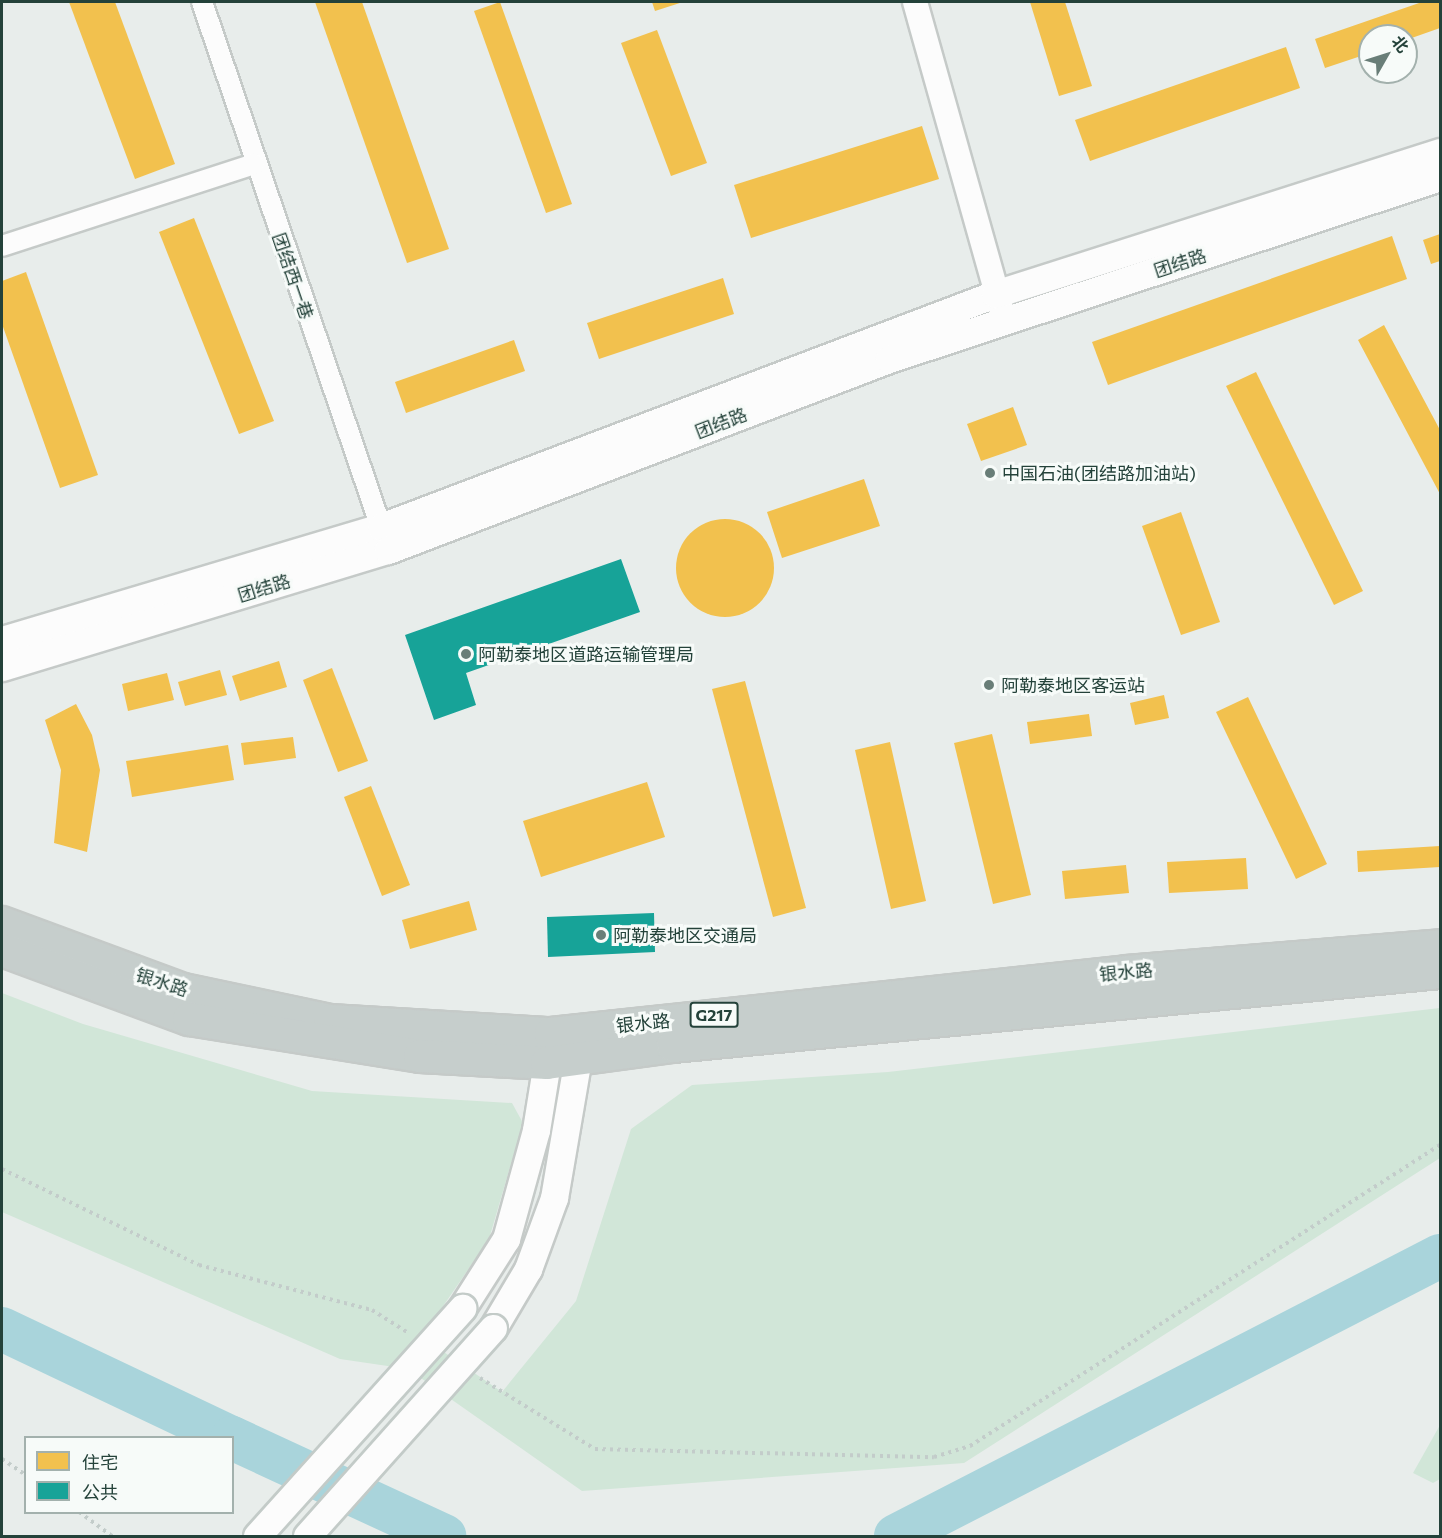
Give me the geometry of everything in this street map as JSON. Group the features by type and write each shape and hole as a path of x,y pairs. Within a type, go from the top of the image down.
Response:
{"highway":[{"name":"银水路","path":"2,923 183,990 330,1022 549,1049"},
{"name":"银水路","path":"2,950 189,1019 409,1054 549,1049 1127,972 1440,946"},
{"name":"银水路","path":"581,1044 1440,972"}],"main road":[{"name":"团结路","path":"2,640 384,538 995,294 1440,152"},
{"name":"团结路","path":"2,667 384,538 1005,320 1440,177"},
{"path":"307,1536 493,1328 528,1269 554,1198 581,1044"},
{"path":"257,1536 462,1308 506,1239 536,1130 549,1049"}],"street":[{"name":"团结西一巷","path":"202,2 254,164 384,538"},
{"path":"915,2 995,294 1005,320"},
{"path":"2,246 254,164"}],"path":[{"path":"473,1373 595,1449 934,1457 970,1446 1440,1145"},
{"path":"2,1169 200,1265 372,1310 412,1335"},
{"path":"2,1459 24,1474"},
{"path":"83,1514 112,1536"}],"green space":[{"path":"2,993 83,1024 312,1091 512,1103 523,1123 489,1239 422,1337 502,1392 576,1301 631,1129 692,1085 888,1072 1440,1008 1440,1158 964,1463 582,1491 408,1369 340,1359 2,1212"},
{"path":"1440,1425 1440,1479 1433,1483 1413,1473"}],"building: 住宅":[{"path":"69,2 115,2 175,164 135,179"},
{"path":"315,2 362,2 449,249 407,263"},
{"path":"500,2 572,204 546,213 474,11"},
{"path":"652,2 683,2 655,11"},
{"path":"1030,2 1065,2 1092,86 1059,96"},
{"path":"1422,2 1440,2 1440,28 1418,36 1418,24 1358,24"},
{"path":"1358,24 1358,57 1325,68 1315,39"},
{"path":"657,30 707,163 671,176 621,43"},
{"path":"1286,47 1300,88 1090,161 1075,120"},
{"path":"922,126 939,179 751,238 734,185"},
{"path":"194,218 274,421 239,434 159,232"},
{"path":"1440,234 1440,261 1431,264 1423,240"},
{"path":"1392,236 1407,279 1108,385 1092,342"},
{"path":"26,272 98,475 60,488 2,324 2,281"},
{"path":"723,278 734,314 599,359 587,323"},
{"path":"1384,325 1440,430 1440,494 1358,340"},
{"path":"514,340 525,371 406,413 395,382"},
{"path":"1256,372 1363,591 1334,605 1226,386"},
{"path":"1013,407 1027,445 981,461 967,424"},
{"path":"864,479 880,526 782,558 767,512"},
{"path":"1181,512 1220,622 1181,635 1142,526"},
{"path":"725,519 744,522 760,533 771,549 774,568 771,587 760,603 744,614 725,617 706,614 690,603 679,587 676,568 679,549 690,533 706,522"},
{"path":"279,661 287,687 240,701 232,676"},
{"path":"332,668 368,761 338,772 303,680"},
{"path":"220,670 227,695 185,706 178,682"},
{"path":"167,673 174,700 128,711 122,684"},
{"path":"745,681 806,908 773,917 712,689"},
{"path":"1164,695 1169,718 1135,725 1130,703"},
{"path":"1248,697 1327,864 1296,879 1216,712"},
{"path":"76,704 92,735 100,770 87,852 54,843 61,770 45,720"},
{"path":"1089,714 1092,736 1030,744 1027,722"},
{"path":"992,734 1031,895 993,904 954,743"},
{"path":"293,737 296,758 244,765 241,743"},
{"path":"890,742 926,901 891,909 855,750"},
{"path":"228,745 234,780 132,797 126,761"},
{"path":"647,782 665,837 541,877 523,821"},
{"path":"371,786 410,885 382,896 344,797"},
{"path":"1440,846 1440,867 1358,872 1357,851"},
{"path":"1246,858 1248,889 1169,893 1167,862"},
{"path":"1126,865 1129,893 1065,899 1062,871"},
{"path":"469,901 477,930 410,949 402,920"}],"building: 公共":[{"name":"阿勒泰地区道路运输管理局","path":"621,559 640,612 466,673 476,705 434,720 405,635"},
{"name":"阿勒泰地区交通局","path":"654,913 655,952 548,957 547,917"}],"waterway":[{"path":"896,1536 1440,1256"},
{"path":"2,1329 228,1436"},
{"path":"234,1439 444,1536"}],"place":[{"name":"中国石油(团结路加油站)","path":"990,473"},
{"name":"阿勒泰地区道路运输管理局","path":"466,654"},
{"name":"阿勒泰地区客运站","path":"989,685"},
{"name":"阿勒泰地区交通局","path":"601,935"}]}
